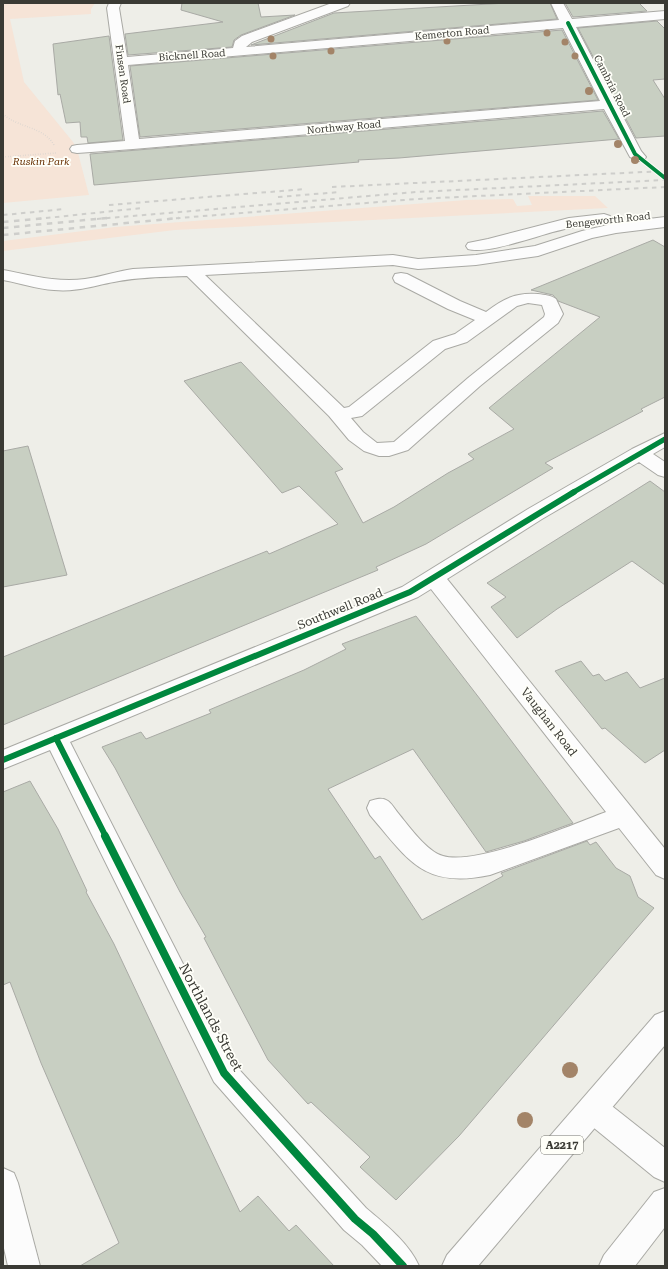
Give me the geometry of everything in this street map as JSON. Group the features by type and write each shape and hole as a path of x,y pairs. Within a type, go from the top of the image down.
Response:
{"street":[{"name":"Finsen Road","path":"115,3 113,8 133,145"},
{"name":"Bicknell Road","path":"121,61 239,52 240,44 247,39 344,3"},
{"name":"Cambria Road","path":"557,3 635,154 639,157"},
{"name":"Kemerton Road","path":"239,52 665,15"},
{"name":"Northway Road","path":"77,149 610,104"},
{"name":"Bengeworth Road","path":"393,260 414,250 482,246 569,223 604,219 665,216"},
{"name":"Bengeworth Road","path":"393,260 418,264 476,260 538,251 582,236 616,228 665,222"},
{"path":"528,234 538,251"},
{"path":"3,275 53,285 70,285 87,284 112,277 133,274 393,260"},
{"path":"191,271 336,412 361,443 380,450 395,449 408,441 474,382 539,332 552,319 554,314 550,303 546,300 518,299 461,338 439,345 355,412 344,414 336,412"},
{"path":"401,278 454,305 488,319"},
{"name":"Southwell Road","path":"3,760 410,592 665,439"},
{"path":"640,453 665,471"},
{"name":"Vaughan Road","path":"434,577 665,868"},
{"name":"Northlands Street","path":"56,738 224,1073 354,1219 373,1234 403,1266"},
{"path":"379,808 414,848 433,863 452,868 471,868 490,864 624,816"},
{"name":"A2217","path":"458,1266 665,1024"},
{"path":"593,1109 665,1168"},
{"path":"3,1183 24,1266"},
{"path":"615,1266 665,1203"}],"path":[{"path":"3,114 5,117 43,133 54,143 56,153"},
{"path":"3,158 56,153 77,149"}],"green space":[{"name":"Ruskin Park","path":"3,3 95,3 91,9 91,14 10,19 24,82 73,142 77,149 89,195 3,203"},
{"path":"528,196 595,196 608,208 175,230 3,251 3,241 115,227 466,200 513,199 517,206 532,205"}],"building":[{"path":"182,3 258,3 261,17 295,15 241,35 234,40 232,47 128,55 125,34 223,22 181,10"},
{"path":"507,3 550,3 557,19 251,45 334,13"},
{"path":"565,3 639,3 647,11 573,17"},
{"path":"657,21 665,29 665,79 653,80 665,99 665,136 636,138 578,28"},
{"path":"562,30 598,100 140,137 130,66"},
{"path":"109,36 123,140 88,143 87,137 81,137 80,122 66,123 60,94 58,95 53,44"},
{"path":"603,111 619,139 399,158 358,160 359,162 94,185 90,154"},
{"path":"653,240 665,247 665,397 641,409 643,411 545,463 553,468 426,544 376,567 378,570 3,725 3,657 267,551 269,554 338,524 299,486 282,493 184,381 241,362 343,469 335,472 363,523 394,507 448,473 474,459 468,454 514,429 489,408 600,317 558,301 553,295 531,290"},
{"path":"28,446 67,575 3,587 3,451"},
{"path":"650,481 665,492 665,585 632,561 557,609 517,638 491,607 506,597 487,583"},
{"path":"416,616 573,823 524,841 486,852 413,749 328,789 375,859 380,856 422,920 503,876 501,873 587,841 590,845 596,842 616,868 630,876 638,897 654,908 459,1136 396,1200 360,1167 370,1157 311,1102 308,1104 268,1060 204,938 206,937 180,892 115,768 102,747 141,732 146,739 211,713 209,710 304,670 346,649 342,644"},
{"path":"581,661 593,676 599,674 605,681 627,672 640,688 665,678 665,750 645,763 605,728 602,729 555,671"},
{"path":"30,781 58,829 87,891 86,892 114,944 240,1212 258,1196 289,1231 296,1225 334,1266 80,1266 119,1243 41,1063 10,982 3,985 3,792"}],"railway":[{"path":"332,187 665,171"},
{"path":"97,219 416,192 665,180"},
{"path":"177,218 416,199 665,187"},
{"path":"109,205 306,189"},
{"path":"278,197 340,192"},
{"path":"44,218 142,208"},
{"path":"3,215 65,209"},
{"path":"3,222 44,218"},
{"path":"37,219 44,218"},
{"path":"3,228 107,218"},
{"path":"3,235 177,218"},
{"path":"167,219 177,218"}],"cycle path":[{"path":"568,23 635,154 665,178"},
{"path":"3,760 410,592 535,514 665,439"},
{"path":"56,738 224,1073 355,1219 373,1234 403,1266"}]}
